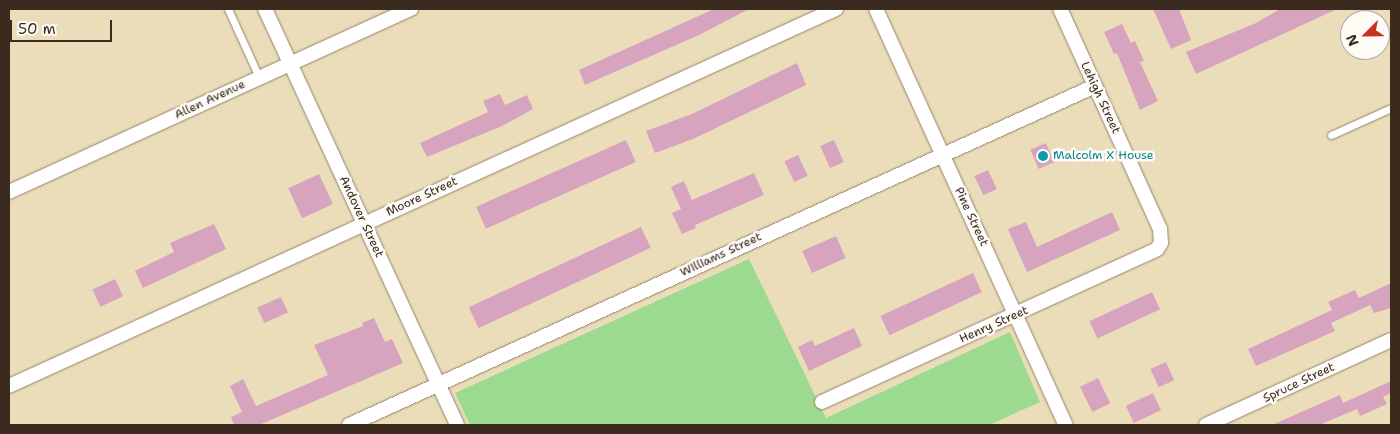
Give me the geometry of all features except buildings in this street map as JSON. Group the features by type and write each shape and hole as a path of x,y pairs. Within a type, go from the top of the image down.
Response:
{"street":[{"name":"Andover Street","path":"265,9 456,425"},
{"name":"Allen Avenue","path":"9,192 411,9"},
{"name":"Moore Street","path":"9,386 836,9"},
{"name":"Pine Street","path":"876,9 1066,425"},
{"name":"Lehigh Street","path":"1060,9 1160,229 1161,243"},
{"name":"Williams Street","path":"349,425 1095,86"},
{"name":"Henry Street","path":"822,402 1151,254 1161,243"},
{"name":"Spruce Street","path":"1206,425 1391,340"}],"lane":[{"path":"228,9 259,77"},
{"path":"1331,135 1391,108"}],"green space":[{"path":"749,259 826,418 1010,332 1040,402 989,425 470,425 455,393"}],"place":[{"name":"Malcolm X House","path":"1043,156"}]}
